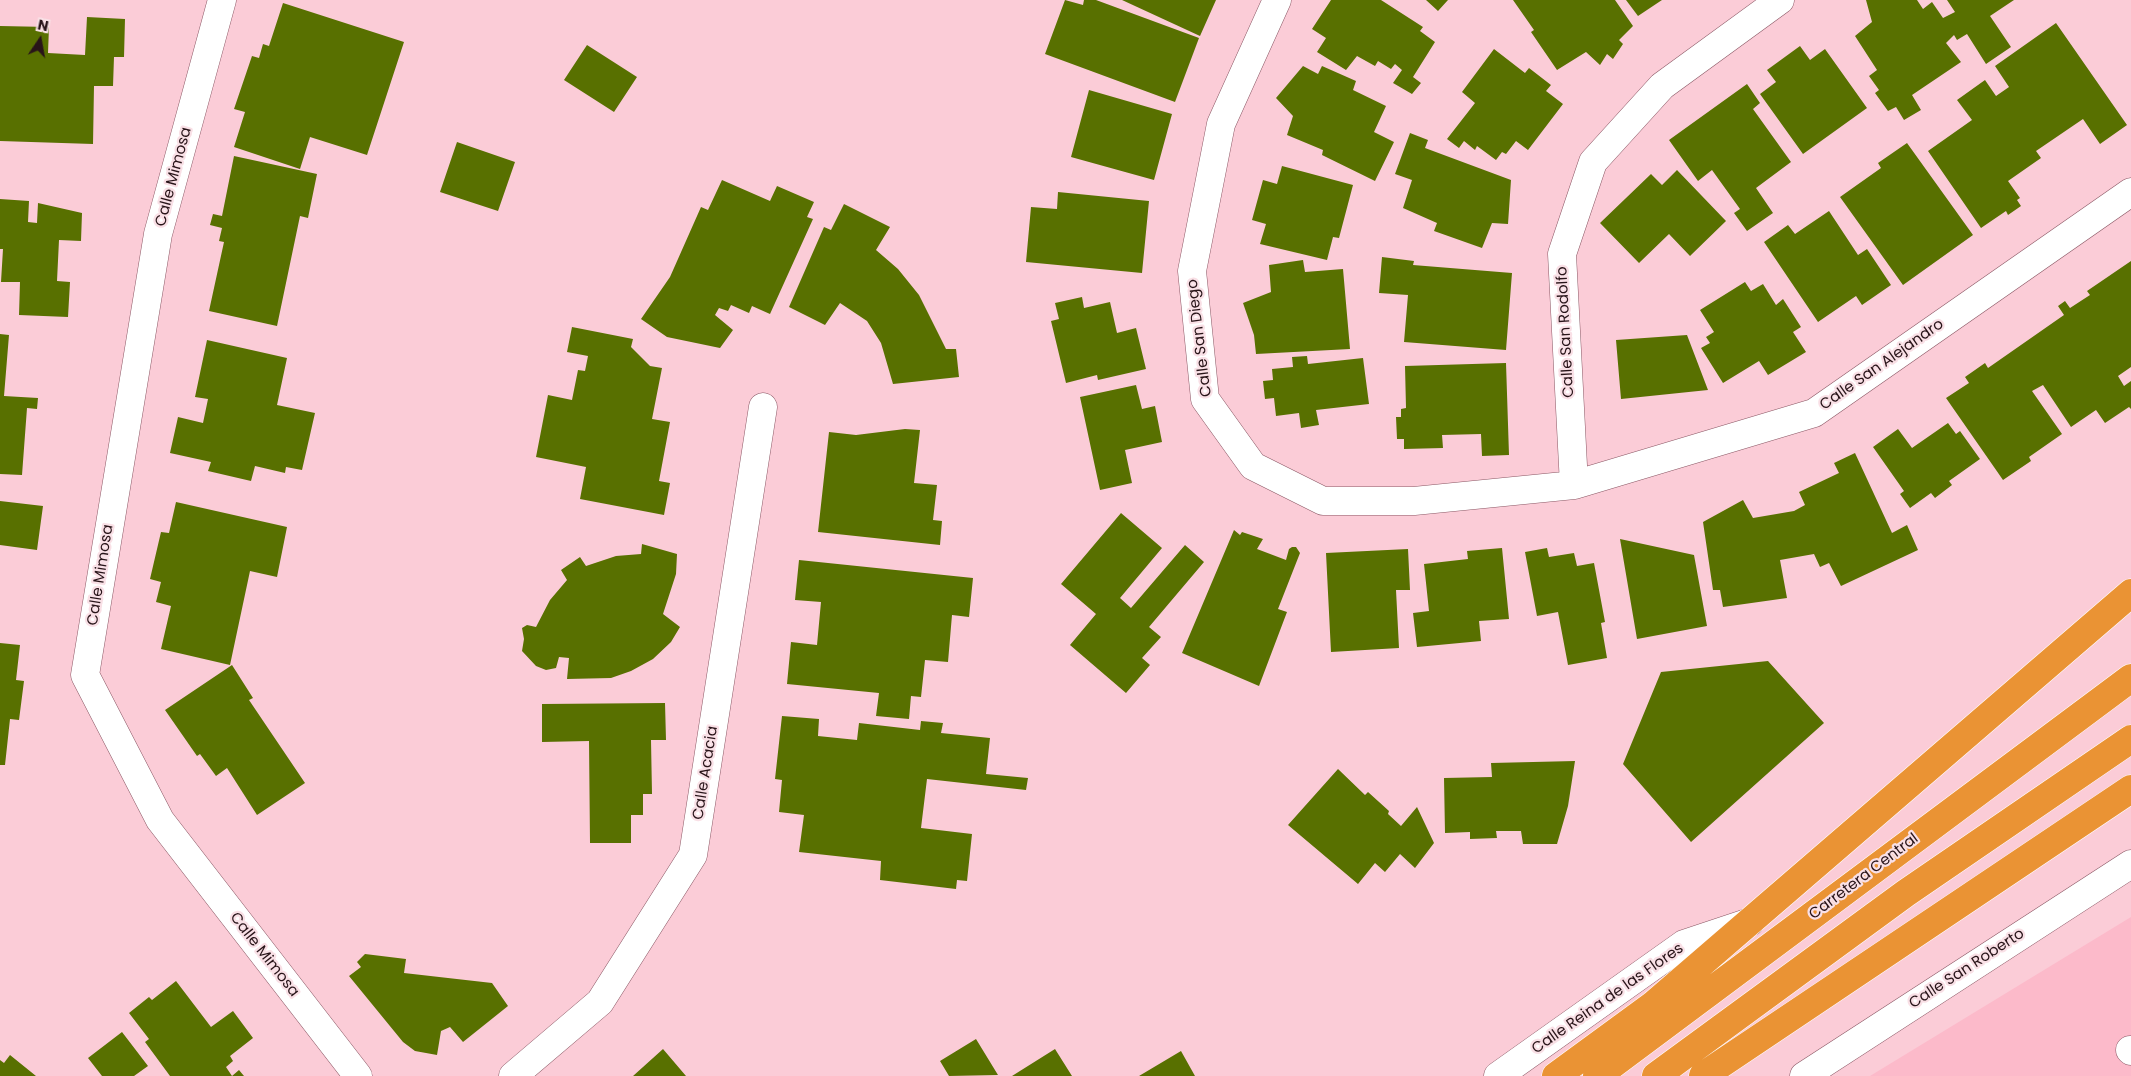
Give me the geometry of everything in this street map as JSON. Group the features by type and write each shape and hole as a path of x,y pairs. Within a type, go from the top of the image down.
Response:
{"highway":[{"path":"1556,1076 1653,1005 2131,593"},
{"name":"Carretera Central","path":"1597,1076 2131,678"},
{"path":"1656,1076 1906,893 2131,739"},
{"path":"1703,1076 2131,789"}],"street":[{"name":"Calle Mimosa","path":"222,0 158,234 85,676 160,820 358,1076"},
{"name":"Calle San Diego","path":"1277,0 1221,124 1192,271 1204,399 1253,466 1323,501 1414,501 1574,485"},
{"name":"Calle San Rodolfo","path":"1574,485 1562,254 1593,162 1662,86 1780,0"},
{"name":"Calle San Alejandro","path":"1574,485 1814,413 2131,192"},
{"name":"Calle Acacia","path":"513,1076 600,1002 693,855 763,407"},
{"name":"Calle San Roberto","path":"1804,1076 2131,864"},
{"name":"Calle Reina de las Flores","path":"1498,1076 1684,944 1752,921"}],"shaded area":[{"path":"2131,917 2131,1076 1870,1076"}],"building":[{"path":"1065,0 1083,5 1084,0 1096,0 1199,38 1175,102 1045,54"},
{"path":"1122,0 1216,0 1200,36"},
{"path":"1331,0 1381,0 1423,27 1420,31 1435,42 1413,77 1421,83 1412,94 1393,83 1402,70 1395,64 1391,69 1378,61 1375,66 1357,56 1346,70 1317,52 1326,38 1312,29"},
{"path":"1426,0 1448,0 1438,11"},
{"path":"1513,0 1615,0 1633,26 1619,40 1623,44 1613,59 1607,54 1600,65 1586,52 1557,70 1531,32 1534,30"},
{"path":"1626,0 1662,0 1638,16"},
{"path":"1866,0 1917,0 1923,9 1932,2 1943,18 1955,12 1947,0 2014,0 1990,16 2011,47 1986,64 1967,34 1957,40 1954,35 1946,43 1961,62 1912,95 1921,110 1904,120 1896,107 1888,111 1875,93 1879,90 1869,76 1877,70 1855,36 1872,22"},
{"path":"283,3 404,42 367,155 310,137 300,169 234,147 245,112 234,109 252,56 259,58 263,44 269,46"},
{"path":"87,17 125,19 124,57 114,57 113,86 94,86 93,144 0,141 0,26 49,27 48,53 85,55"},
{"path":"2056,23 2127,125 2100,144 2083,119 2036,151 2041,158 2008,181 2020,198 2017,200 2021,206 2008,215 2006,211 1981,228 1928,151 1972,120 1957,100 1985,80 1996,96 2009,87 1995,66"},
{"path":"587,45 637,77 614,112 564,80"},
{"path":"1800,46 1810,60 1825,49 1867,108 1803,154 1760,94 1776,82 1767,70"},
{"path":"1494,49 1525,73 1529,68 1551,85 1546,91 1563,104 1528,150 1516,141 1506,154 1502,152 1496,160 1477,146 1475,150 1464,141 1459,148 1447,139 1475,103 1462,92"},
{"path":"1303,66 1318,74 1322,66 1356,81 1353,90 1386,106 1374,132 1394,142 1375,181 1322,155 1323,150 1287,135 1293,116 1276,98"},
{"path":"1747,84 1760,103 1753,109 1791,162 1756,188 1773,213 1747,231 1734,213 1740,209 1712,170 1698,181 1669,140"},
{"path":"1089,90 1172,114 1154,180 1071,157"},
{"path":"1410,133 1428,140 1425,148 1511,180 1508,224 1492,223 1482,248 1434,231 1437,223 1403,208 1412,180 1395,174"},
{"path":"457,142 515,162 498,211 440,192"},
{"path":"1907,143 1973,235 1903,285 1840,197 1881,168 1878,163"},
{"path":"234,156 317,174 308,218 300,216 277,326 209,311 224,242 219,241 222,228 210,225 213,214 222,216"},
{"path":"1282,166 1353,185 1339,238 1333,237 1327,260 1260,244 1266,224 1252,220 1263,180 1277,184"},
{"path":"1677,170 1726,221 1690,256 1669,234 1639,263 1600,223 1651,174 1662,185"},
{"path":"722,180 770,201 777,186 814,202 807,217 813,219 770,314 752,306 749,313 731,305 728,311 719,308 715,315 733,330 720,348 667,337 641,319 670,277 701,207 708,210"},
{"path":"1058,192 1149,201 1142,273 1026,262 1031,207 1057,209"},
{"path":"0,199 29,201 28,222 37,223 38,203 82,213 81,241 59,240 57,281 70,282 68,317 19,315 20,282 1,282 3,249 0,249"},
{"path":"844,204 890,227 876,250 898,269 919,295 946,349 956,349 959,377 893,384 881,343 867,321 840,303 825,325 789,307 824,227 831,230"},
{"path":"1829,211 1858,255 1867,249 1891,285 1862,305 1856,296 1818,322 1764,242 1788,225 1795,234"},
{"path":"1382,257 1414,261 1413,265 1512,273 1506,350 1404,342 1408,295 1379,293"},
{"path":"1303,260 1305,272 1343,269 1350,349 1256,354 1254,335 1243,303 1271,292 1269,265"},
{"path":"2131,261 2131,367 2118,376 2124,386 2131,381 2131,409 2129,407 2105,423 2096,410 2071,427 2043,385 2032,391 2062,434 2029,457 2031,461 2003,480 1946,398 1969,383 1965,377 1985,363 1988,368 2064,315 2058,306 2065,301 2070,308 2090,295 2087,291"},
{"path":"1745,282 1751,291 1763,284 1776,305 1783,299 1801,327 1793,332 1806,352 1768,375 1759,361 1723,383 1701,348 1710,343 1706,337 1714,332 1700,310"},
{"path":"1082,297 1084,308 1110,302 1117,333 1136,328 1146,369 1098,380 1097,375 1066,383 1051,321 1059,319 1055,303"},
{"path":"572,327 633,339 631,347 650,366 662,368 652,419 670,422 659,481 670,483 664,515 580,499 586,467 536,457 548,395 572,400 578,370 585,371 588,356 567,352"},
{"path":"0,334 9,335 4,396 38,398 37,409 27,408 22,475 0,474"},
{"path":"1687,335 1708,390 1621,399 1616,340"},
{"path":"207,340 287,358 277,405 315,413 302,470 286,467 285,473 255,466 251,481 208,471 211,462 170,453 178,417 203,423 208,399 195,397"},
{"path":"1307,356 1308,364 1363,358 1369,404 1316,410 1319,425 1301,428 1299,413 1276,416 1274,398 1265,399 1263,381 1273,380 1272,369 1293,367 1292,357"},
{"path":"1506,363 1509,455 1482,456 1481,434 1442,435 1443,448 1404,449 1404,439 1397,439 1396,417 1401,417 1401,409 1406,408 1405,366"},
{"path":"1136,385 1142,409 1155,406 1162,442 1125,450 1132,483 1100,490 1080,397"},
{"path":"1948,423 1956,434 1960,431 1980,459 1949,481 1952,485 1935,498 1931,493 1910,508 1900,494 1904,491 1873,447 1898,429 1912,448"},
{"path":"905,429 920,430 914,483 937,485 933,520 942,521 940,545 818,532 829,432 856,435"},
{"path":"1855,453 1892,533 1907,525 1918,550 1841,586 1829,563 1820,567 1814,554 1780,560 1787,598 1723,607 1720,590 1713,590 1703,522 1743,500 1753,518 1794,511 1805,505 1799,492 1839,473 1834,463"},
{"path":"0,501 43,506 37,550 0,545"},
{"path":"176,502 287,527 277,577 250,571 230,665 161,649 171,606 156,602 161,582 150,579 161,532 169,533"},
{"path":"1121,513 1162,548 1120,598 1131,608 1185,545 1204,562 1149,627 1161,637 1142,658 1150,665 1126,693 1070,645 1096,614 1061,584"},
{"path":"1234,530 1240,535 1242,532 1263,539 1257,549 1286,560 1289,549 1292,547 1296,547 1300,553 1278,609 1287,612 1259,686 1182,653"},
{"path":"1620,539 1694,555 1707,626 1637,639"},
{"path":"642,544 677,554 676,574 663,614 680,627 671,642 653,659 631,671 611,678 567,679 569,658 559,657 556,668 546,670 536,666 522,651 524,639 522,628 527,625 536,627 550,600 567,580 561,570 580,557 586,566 616,556 641,554"},
{"path":"1502,548 1509,619 1479,621 1481,641 1417,647 1413,613 1429,611 1424,564 1468,559 1467,551"},
{"path":"1547,548 1549,557 1574,553 1577,566 1594,563 1605,622 1601,623 1607,658 1568,665 1558,612 1537,616 1525,552"},
{"path":"1408,549 1410,590 1396,590 1399,648 1331,652 1326,553"},
{"path":"799,560 973,578 969,617 952,615 948,662 925,660 921,697 911,696 909,719 876,716 879,693 787,684 791,642 817,645 821,602 795,600"},
{"path":"0,643 20,645 16,680 24,681 19,720 10,719 5,765 0,765"},
{"path":"1768,661 1824,723 1691,842 1623,764 1661,672"},
{"path":"232,665 253,698 249,700 305,783 257,815 227,768 216,776 200,754 197,756 165,710"},
{"path":"665,703 666,740 651,740 652,794 643,794 643,815 631,815 631,843 590,843 589,741 542,742 542,704"},
{"path":"782,716 819,719 818,736 857,740 859,723 920,730 921,721 943,723 941,733 990,738 986,774 1028,778 1026,790 927,779 921,828 972,834 967,881 957,880 956,889 880,880 881,861 799,852 804,815 779,812 782,780 775,779"},
{"path":"1575,761 1568,806 1557,844 1523,844 1521,831 1496,831 1497,838 1470,839 1470,832 1445,833 1444,778 1492,777 1491,763"},
{"path":"1338,769 1365,795 1368,792 1389,811 1388,814 1401,826 1417,807 1434,843 1415,868 1400,854 1385,872 1375,863 1358,884 1288,825"},
{"path":"365,954 406,959 404,973 492,983 508,1006 463,1042 450,1027 441,1031 437,1055 415,1051 403,1042 349,976 361,967 357,962"},
{"path":"176,981 211,1027 233,1011 253,1038 230,1056 233,1061 226,1067 232,1076 170,1076 145,1042 149,1039 129,1013 149,997 152,1000"},
{"path":"122,1032 148,1066 134,1076 102,1076 88,1058"},
{"path":"976,1039 998,1075 949,1076 940,1061"},
{"path":"663,1049 686,1076 633,1076"},
{"path":"1055,1049 1072,1076 1012,1076"},
{"path":"1181,1051 1195,1076 1139,1076"},
{"path":"10,1055 36,1076 0,1076 0,1060 4,1063"},
{"path":"239,1070 244,1076 232,1076"}]}
